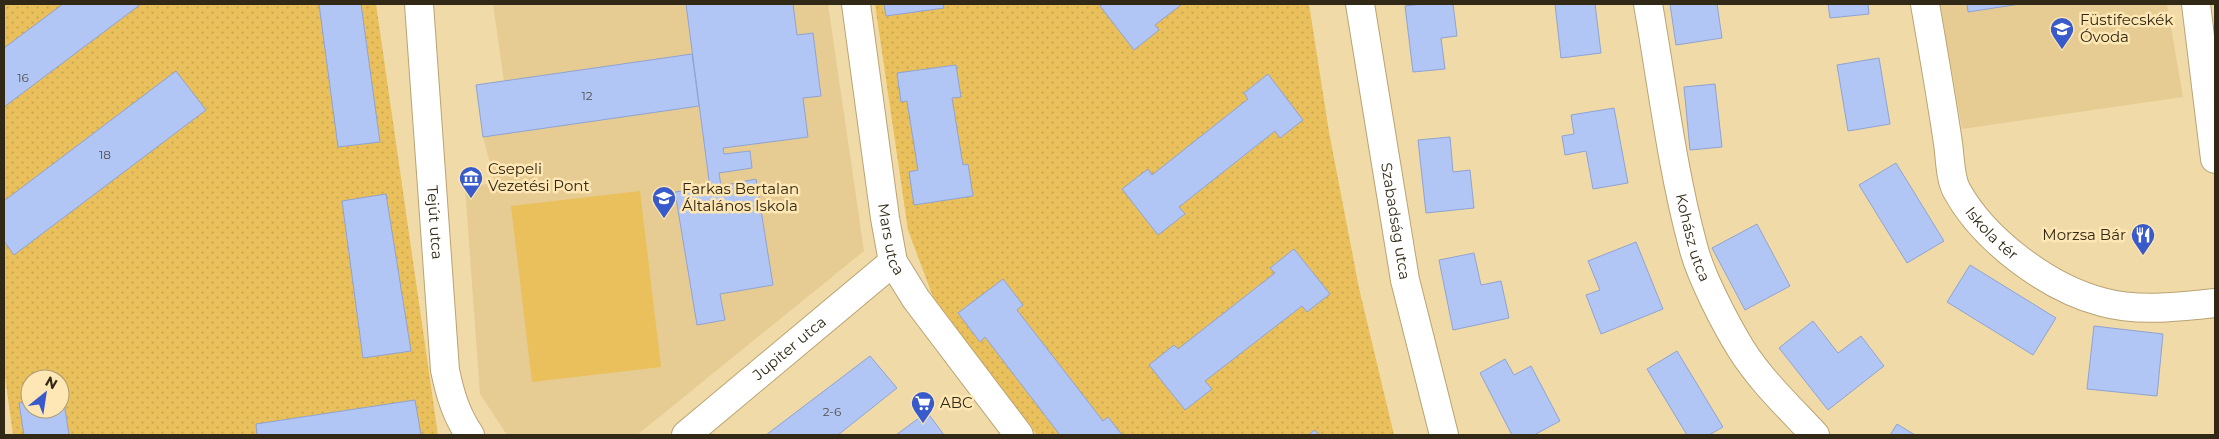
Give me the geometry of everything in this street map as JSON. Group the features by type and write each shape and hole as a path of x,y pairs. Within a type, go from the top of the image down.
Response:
{"street":[{"name":"Tejút utca","path":"419,4 445,370 450,395 460,420 470,435"},
{"name":"Mars utca","path":"856,4 885,218 893,262 916,299 1019,435"},
{"name":"Szabadság utca","path":"1360,4 1405,280 1441,434"},
{"name":"Kohász utca","path":"1648,4 1693,248 1719,309 1741,350 1777,394 1815,435"},
{"name":"Iskola tér","path":"1926,4 1956,190 1985,230 2017,258 2058,284 2102,302 2139,307 2176,308 2215,302"},
{"path":"2196,4 2215,158"},
{"name":"Jupiter utca","path":"686,435 893,262"}],"shaded area":[{"path":"4,4 376,4 438,435 13,435 4,370"},
{"name":"Farkas Bertalan Általános Iskola","path":"493,4 828,4 864,251 637,435 507,435 480,394 465,187 495,183 483,137 476,85 504,81"},
{"path":"875,4 1309,4 1329,132 1359,288 1394,435 1037,435 933,297 908,230"},
{"name":"Füstifecskék Óvoda","path":"1940,4 2167,4 2183,97 1962,129"},
{"path":"640,191 661,367 532,382 511,206"}],"building":[{"path":"63,4 141,4 4,107 4,48"},
{"path":"319,4 361,4 380,142 338,147"},
{"path":"686,4 793,4 797,35 813,33 821,96 803,98 808,137 723,148 724,154 750,151 752,168 719,173 721,186 710,188"},
{"path":"884,4 943,4 944,8 886,16"},
{"path":"1103,4 1182,4 1155,25 1159,30 1134,50 1100,6"},
{"path":"1453,4 1457,36 1441,38 1445,69 1413,72 1405,6"},
{"path":"1555,4 1595,4 1601,53 1561,58"},
{"path":"1670,4 1717,4 1722,38 1676,45"},
{"path":"1828,4 1868,4 1869,14 1830,18"},
{"path":"1967,4 2020,4 1968,12"},
{"path":"692,54 699,106 483,137 476,85"},
{"path":"1879,58 1890,124 1848,131 1837,65"},
{"path":"956,65 961,97 952,98 963,165 968,164 973,196 914,205 909,172 918,170 907,101 901,102 897,73"},
{"path":"176,71 206,110 14,255 4,241 4,201"},
{"path":"1268,74 1303,120 1280,138 1275,131 1179,207 1185,214 1158,235 1122,189 1148,169 1152,175 1248,99 1244,93"},
{"path":"1715,84 1722,147 1690,150 1684,87"},
{"path":"1614,108 1628,183 1593,189 1586,151 1565,155 1562,136 1574,134 1571,115"},
{"path":"1450,137 1453,172 1470,170 1474,208 1426,213 1418,140"},
{"path":"1896,163 1944,241 1907,263 1859,185"},
{"path":"756,179 773,285 720,294 725,320 697,325 675,192"},
{"path":"386,194 411,351 363,358 342,201"},
{"path":"1757,224 1790,286 1745,310 1712,248"},
{"path":"1636,242 1663,309 1601,334 1586,295 1600,290 1588,261"},
{"path":"1294,249 1330,294 1307,312 1302,306 1205,381 1212,389 1185,410 1149,365 1174,345 1178,349 1275,273 1270,268"},
{"path":"1474,253 1481,285 1501,281 1509,318 1453,330 1439,260"},
{"path":"1970,265 2056,318 2033,355 1947,302"},
{"path":"1003,279 1023,305 1017,310 1103,421 1108,417 1122,435 1060,435 985,337 980,342 958,313"},
{"path":"1813,321 1838,353 1861,336 1884,366 1828,410 1779,348"},
{"path":"2094,326 2163,334 2157,396 2087,389"},
{"path":"1677,351 1723,427 1709,435 1687,435 1647,369"},
{"path":"870,356 897,388 838,435 766,435"},
{"path":"1505,359 1514,375 1531,366 1560,421 1534,435 1512,435 1480,373"},
{"path":"415,400 421,435 257,435 256,424"},
{"name":"ABC","path":"927,412 944,435 896,435"},
{"path":"22,419 67,419 69,435 24,435"},
{"path":"1897,424 1915,435 1890,435"},
{"path":"1315,430 1319,435 1308,435"}],"place":[{"name":"Füstifecskék Óvoda","path":"2062,50"},
{"name":"Csepeli Vezetési Pont","path":"471,199"},
{"name":"Farkas Bertalan Általános Iskola","path":"664,219"},
{"name":"Morzsa Bár","path":"2143,256"},
{"name":"ABC","path":"923,424"}]}
